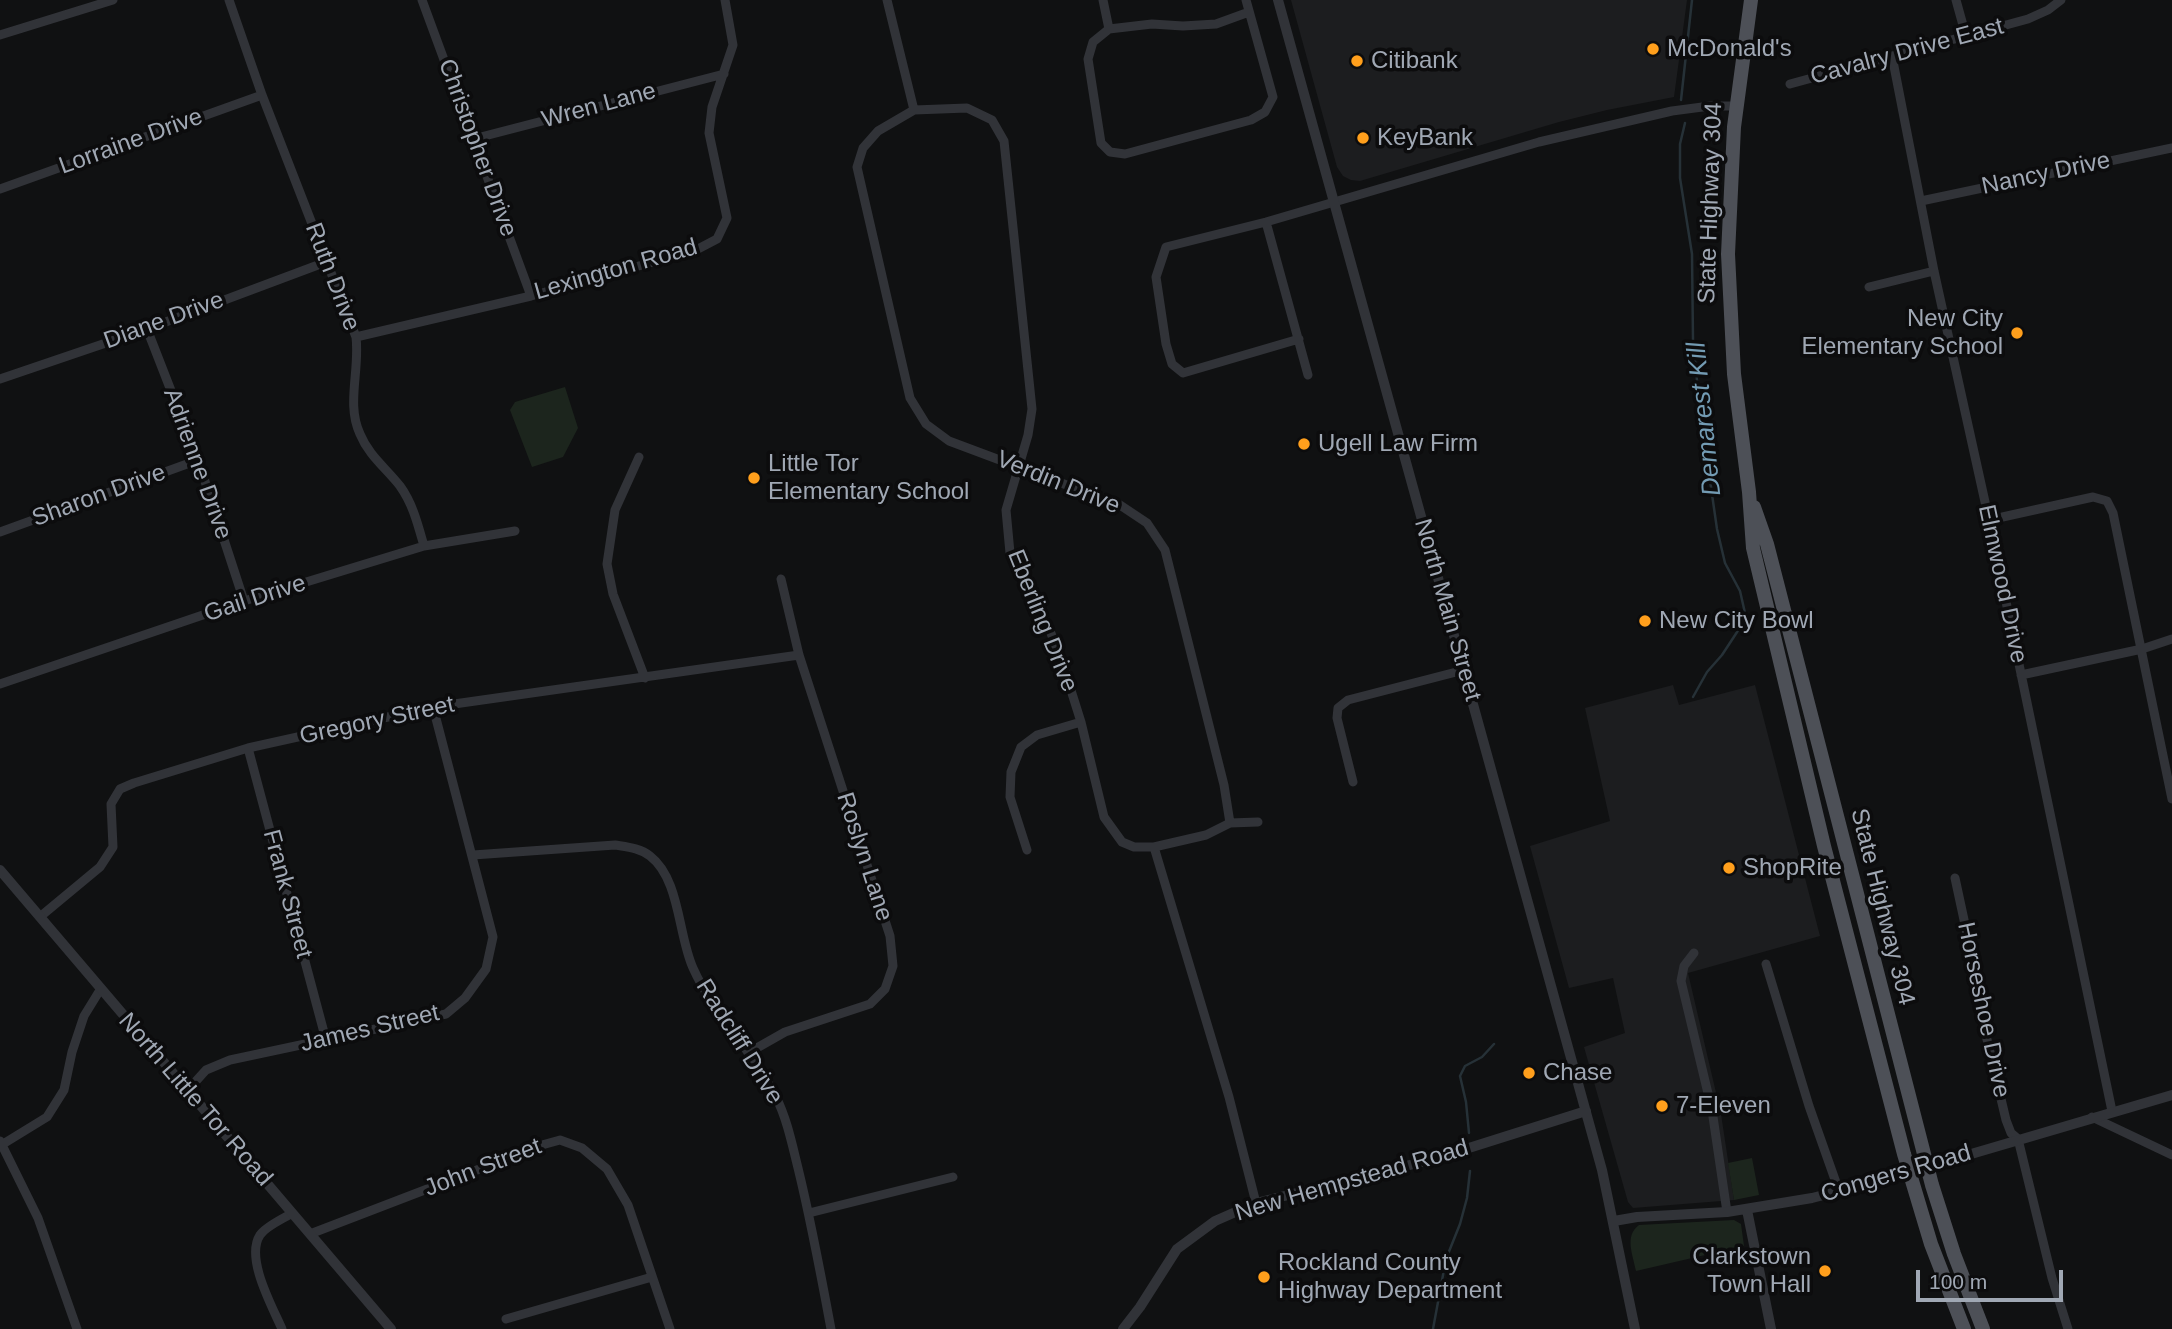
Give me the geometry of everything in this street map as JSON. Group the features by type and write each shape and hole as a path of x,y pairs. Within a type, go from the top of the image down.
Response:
{"main road":[{"name":"State Highway 304","path":"1751,0 1736,106 1729,206 1729,290 1734,374 1749,492 1753,548 1824,846 1909,1172 1937,1260 1964,1329"},
{"name":"State Highway 304","path":"1749,492 1767,544 1926,1166 1954,1254 1983,1329"}],"street":[{"path":"0,35 113,0"},
{"name":"Ruth Drive","path":"229,0 262,94 356,337 358,358 352,406 359,433 373,459 400,486 413,507 424,546"},
{"path":"423,1 435,0"},
{"name":"Lexington Road","path":"356,337 531,296 696,250 717,239 727,218 709,133 712,107 733,46 724,0"},
{"path":"887,0 914,110"},
{"path":"1103,0 1109,29"},
{"path":"1246,0 1272,97 1265,112 1251,120 1125,154 1110,152 1101,143 1088,59 1093,42 1109,29 1152,24 1216,24 1249,12"},
{"name":"North Main Street","path":"1278,0 1586,1111 1614,1221 1635,1329"},
{"path":"1956,0 1966,36"},
{"name":"Cavalry Drive East","path":"1790,84 2028,19 2048,10 2061,0"},
{"name":"Christopher Drive","path":"423,1 531,296"},
{"name":"Elmwood Drive","path":"1892,56 1934,271 1989,520 2112,1111"},
{"name":"Wren Lane","path":"473,139 724,74"},
{"name":"Lorraine Drive","path":"0,189 262,94"},
{"path":"1299,339 1183,373 1172,364 1166,344 1156,277 1166,247 1266,222 1539,142 1672,111 1736,106"},
{"name":"Eberling Drive","path":"914,110 967,108 992,120 1004,141 1032,409 1020,467 1006,510 1010,553 1049,628 1081,722 1104,817 1122,842 1134,847 1154,848"},
{"name":"Verdin Drive","path":"914,110 878,131 863,148 857,167 910,398 926,424 949,441 1120,505 1147,523 1165,551 1224,785 1230,823"},
{"name":"Nancy Drive","path":"1921,201 2172,148"},
{"path":"1266,222 1308,375"},
{"name":"Diane Drive","path":"0,379 326,262"},
{"path":"1869,287 1934,271"},
{"name":"Adrienne Drive","path":"147,328 198,460 244,601"},
{"path":"639,457 615,510 607,564 613,594 645,678"},
{"name":"Sharon Drive","path":"0,532 198,460"},
{"path":"1989,520 2093,497 2107,502 2113,513 2172,799"},
{"name":"Gail Drive","path":"0,684 244,601 424,546 515,531"},
{"name":"Roslyn Lane","path":"748,1053 785,1032 870,1004 885,989 893,967 890,936 799,655 781,579"},
{"path":"2021,675 2142,649 2172,639"},
{"name":"Gregory Street","path":"41,916 100,866 113,847 111,804 120,789 248,748 433,707 799,655"},
{"path":"1353,782 1338,708 1348,701 1464,670"},
{"name":"James Street","path":"187,1091 206,1070 230,1060 446,1014 465,998 486,970 493,937 433,707"},
{"path":"1027,850 1010,797 1011,772 1021,747 1037,734 1081,722"},
{"name":"Frank Street","path":"248,748 326,1040"},
{"path":"1256,1203 1229,1097 1154,848 1206,835 1230,823 1258,822"},
{"name":"Radcliff Drive","path":"473,855 615,845 634,848 649,855 663,869 672,891 692,966 704,990 776,1097 788,1125 809,1213 831,1329"},
{"name":"North Little Tor Road","path":"0,870 391,1329"},
{"name":"Horseshoe Drive","path":"1955,878 2006,1120 2011,1133 2018,1139 2052,1278 2068,1329"},
{"path":"1694,953 1684,966 1681,981 1717,1132 1727,1212"},
{"path":"1766,964 1839,1191"},
{"path":"77,1329 38,1218 1,1142 47,1117 64,1090 72,1052 84,1016 100,990"},
{"name":"Congers Road","path":"1614,1221 1747,1210 1798,1201 2172,1096"},
{"name":"New Hempstead Road","path":"1123,1329 1177,1249 1202,1229 1256,1203 1434,1159 1586,1111"},
{"path":"2092,1117 2172,1155"},
{"name":"John Street","path":"310,1234 560,1140 582,1148 607,1169 628,1205 670,1329"},
{"path":"809,1213 953,1177"},
{"path":"1747,1210 1771,1329"},
{"path":"282,1329 261,1279 254,1253 261,1235 292,1213"},
{"path":"506,1319 652,1277"}],"shaded area":[{"path":"1291,0 1687,0 1674,97 1559,122 1360,181 1343,176 1337,167"},
{"path":"565,387 578,428 563,457 532,467 510,410 515,402"},
{"path":"1673,685 1679,705 1755,685 1820,936 1688,973 1721,1114 1734,1200 1633,1208 1628,1202 1584,1047 1625,1033 1613,978 1569,988 1530,846 1610,821 1585,708"},
{"path":"1752,1158 1759,1195 1734,1200 1728,1163"},
{"path":"1734,1220 1741,1224 1744,1246 1636,1271 1631,1240 1634,1229 1639,1225"}],"waterway":[{"name":"Demarest Kill","path":"1681,100 1692,0"},
{"name":"Demarest Kill","path":"1685,123 1680,144 1680,178 1692,254 1693,340 1700,411 1717,529 1725,563 1740,591 1745,613 1741,626 1707,672 1693,697"},
{"name":"Demarest Kill","path":"1469,1133 1460,1076 1465,1066 1482,1057 1494,1044"},
{"name":"Demarest Kill","path":"1433,1329 1446,1259 1460,1224 1470,1171"}],"place":[{"name":"McDonald's","path":"1653,49"},
{"name":"Citibank","path":"1357,61"},
{"name":"KeyBank","path":"1363,138"},
{"name":"New City Elementary School","path":"2017,333"},
{"name":"Ugell Law Firm","path":"1304,444"},
{"name":"Little Tor Elementary School","path":"754,478"},
{"name":"New City Bowl","path":"1645,621"},
{"name":"ShopRite","path":"1729,868"},
{"name":"Chase","path":"1529,1073"},
{"name":"7-Eleven","path":"1662,1106"},
{"name":"Clarkstown Town Hall","path":"1825,1271"},
{"name":"Rockland County Highway Department","path":"1264,1277"}]}
